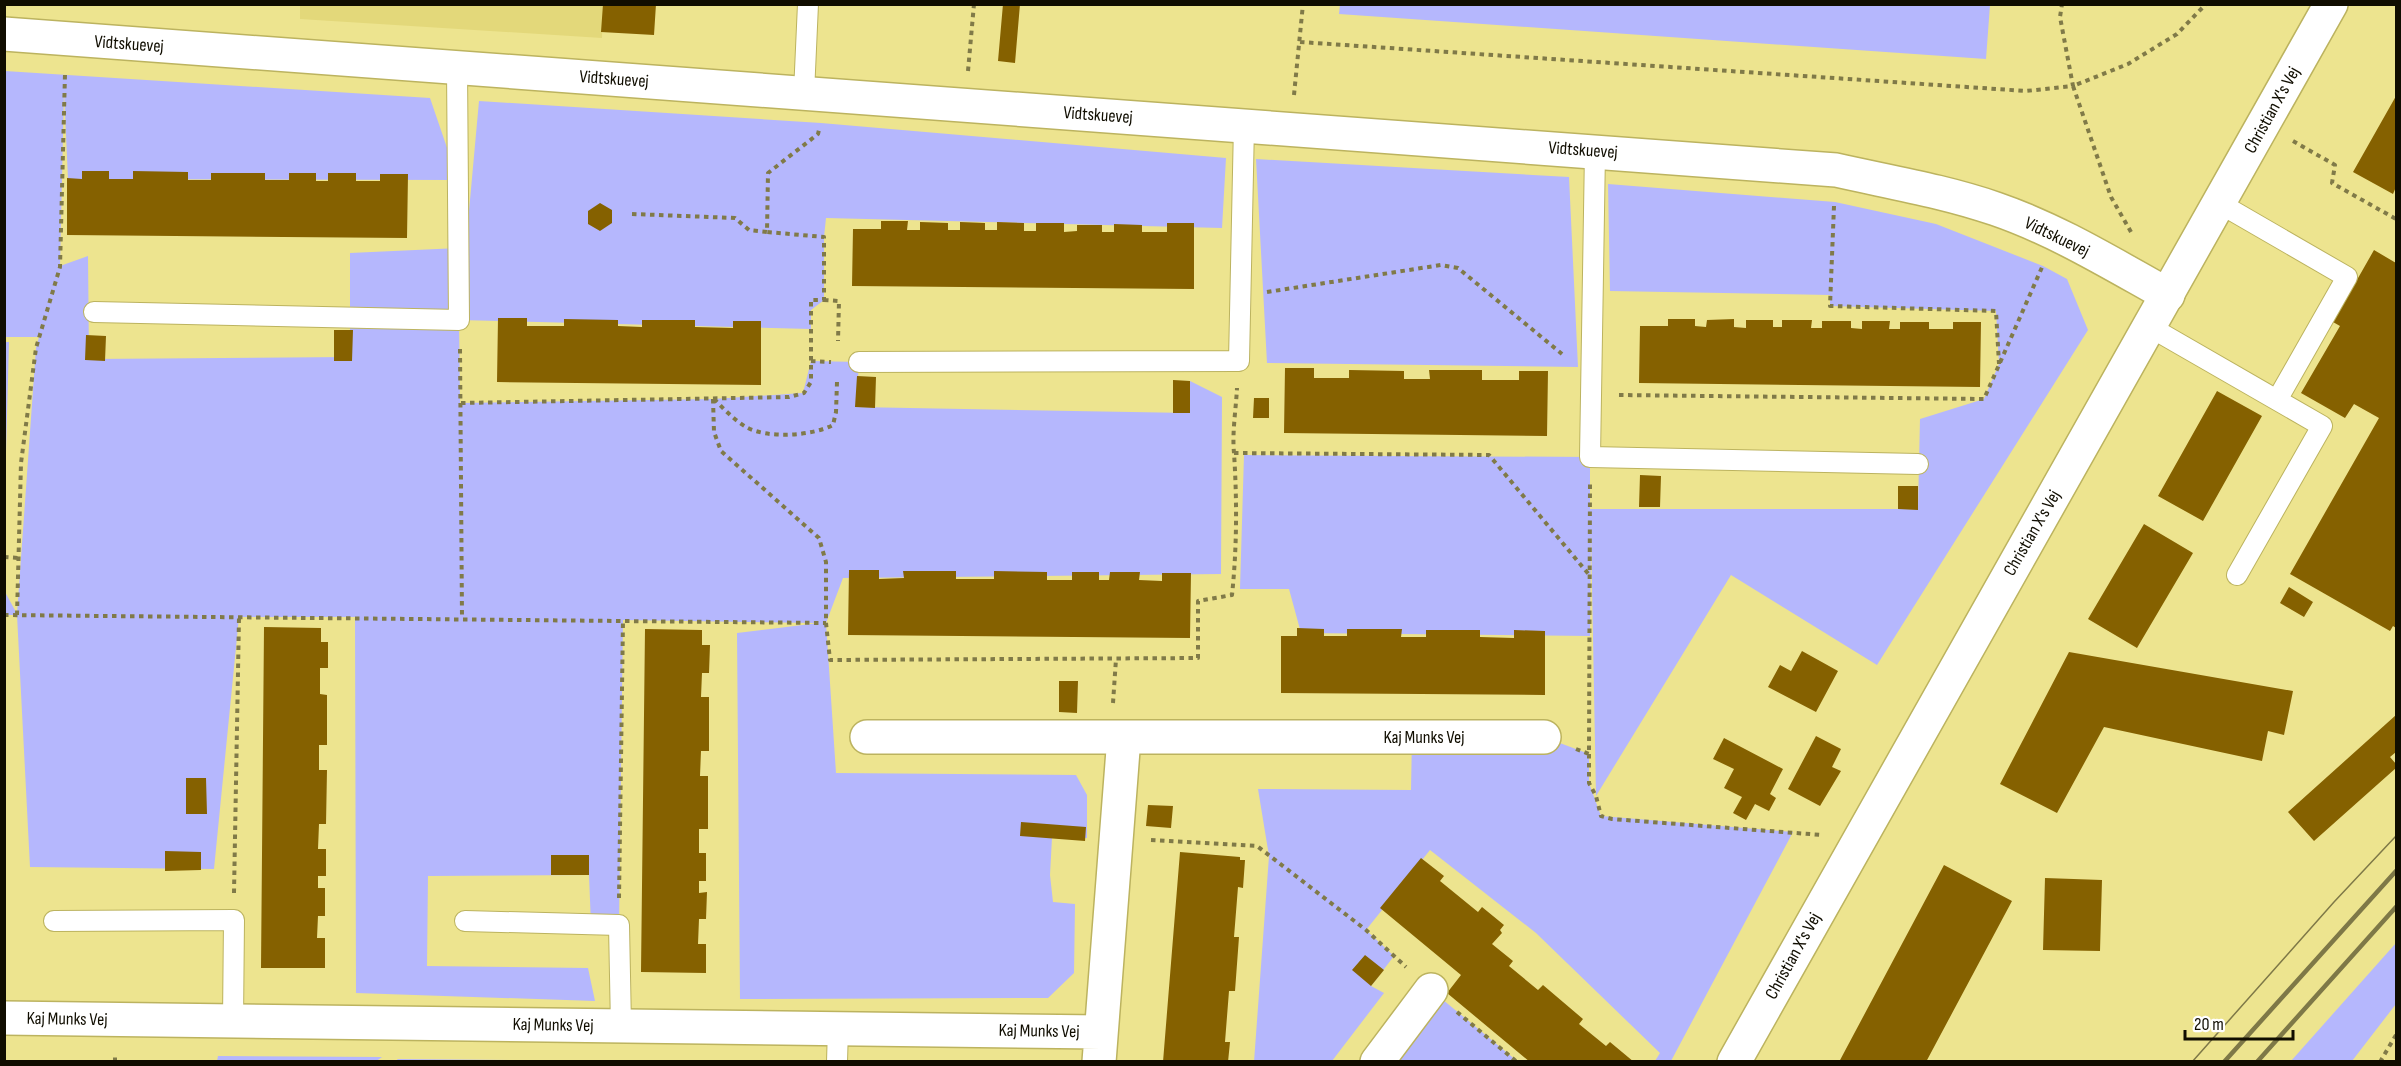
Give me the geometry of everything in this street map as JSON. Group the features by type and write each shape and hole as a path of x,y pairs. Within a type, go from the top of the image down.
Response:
{"street":[{"name":"Christian X's Vej","path":"1734,1062 1858,838 2150,327 2331,4"},
{"name":"Vidtskuevej","path":"4,34 1836,170 1926,189 1996,209 2058,235 2168,295"},
{"name":"Kaj Munks Vej","path":"867,737 1544,737"},
{"name":"Kaj Munks Vej","path":"4,1018 838,1028 1100,1047 1117,838 1118,737"},
{"path":"1377,1062 1431,990"}],"lane":[{"path":"808,4 818,94"},
{"path":"94,312 459,320 457,68"},
{"path":"859,362 1239,361 1244,125"},
{"path":"1595,151 1590,457 1918,464"},
{"path":"2219,203 2347,277 2277,400"},
{"path":"2150,327 2322,426 2237,575"},
{"path":"54,921 234,920 233,1021"},
{"path":"465,921 619,926 621,1026"},
{"path":"837,1062 838,1028"}],"path":[{"path":"966,105 974,4"},
{"path":"1290,129 1303,4"},
{"path":"2062,4 2060,17 2073,86 2111,197"},
{"path":"1300,42 2026,92 2073,86 2128,64 2177,34 2206,4"},
{"path":"17,615 21,463 36,348 60,267 65,75"},
{"path":"767,232 768,173 818,134 818,94"},
{"path":"2264,125 2335,165 2332,183 2397,219"},
{"path":"1836,170 1830,306 1996,311 1999,364"},
{"path":"632,214 735,218 749,230 824,237 824,300"},
{"path":"1240,296 1441,265 1458,268 1591,386 1984,399 2043,266"},
{"path":"461,403 789,398 804,393 811,382 811,300 839,301 838,352"},
{"path":"459,320 462,618"},
{"path":"811,361 838,362"},
{"path":"713,399 714,432 721,451 819,538 826,562 826,623 830,660 1198,658 1198,601 1232,595 1236,484 1234,453 1239,361"},
{"path":"713,399 747,428 793,435 819,432 833,425 838,372"},
{"path":"1234,453 1489,455 1591,577"},
{"path":"1590,457 1591,577 1588,754 1589,783 1596,796 1601,816 1612,819 1793,831 1858,838"},
{"path":"4,557 19,558"},
{"path":"4,615 826,623"},
{"path":"234,920 239,617"},
{"path":"619,926 623,620"},
{"path":"1116,659 1118,737"},
{"path":"1544,737 1588,754"},
{"path":"1117,838 1257,846 1366,930 1431,990 1517,1062"},
{"path":"2380,1062 2397,1035"}],"shaded area":[{"path":"300,4 603,5 602,38 300,19"},
{"path":"1340,4 1990,5 1986,59 1339,14"},
{"path":"5,71 430,98 458,180 68,179 64,91 60,266 88,256 89,359 350,357 350,253 459,248 460,310 479,101 821,123 1226,158 1222,228 826,218 824,300 811,310 811,329 459,320 460,403 713,399 803,393 811,361 859,362 856,407 1189,413 1190,381 1222,397 1221,574 843,578 826,623 836,773 1076,775 1087,795 1087,838 1052,838 1050,875 1053,902 1075,904 1074,973 1048,998 740,999 737,633 819,623 623,620 619,925 591,925 589,875 428,876 427,966 588,968 595,1001 356,993 355,617 239,617 214,869 30,867 17,615 5,615 4,590 17,614 36,348 39,337 5,337"},
{"path":"1256,159 1569,177 1578,367 1267,363"},
{"path":"1608,184 1835,202 1936,224 2043,266 2067,279 2088,330 1877,665 1731,575 1596,796 1591,532 1590,636 1301,633 1289,589 1240,589 1244,455 1590,457 1590,509 1918,509 1920,419 1984,399 1999,364 1996,311 1830,306 1830,295 1610,291"},
{"path":"4,342 9,342 5,489"},
{"path":"1412,737 1544,737 1589,754 1589,783 1601,816 1793,832 1671,1061 1655,1061 1660,1053 1536,933 1430,850 1366,930 1394,956 1371,986 1384,993 1332,1061 1254,1062 1269,856 1258,789 1411,790"},
{"path":"2396,943 2396,1004 2352,1061 2291,1061"},
{"path":"1431,990 1517,1061 1386,1062"},
{"path":"218,1056 382,1057 375,1062 217,1061"},
{"path":"397,1059 514,1060 514,1061 399,1062"}],"building":[{"path":"603,4 656,4 654,35 601,32"},
{"path":"1003,4 1020,4 1015,63 998,61"},
{"path":"2396,96 2396,187 2393,194 2353,172"},
{"path":"82,171 109,171 109,179 133,179 133,171 188,172 188,180 211,180 211,173 265,173 265,180 289,180 289,173 316,173 316,181 328,181 328,173 356,173 356,181 380,181 380,174 408,174 407,238 67,235 67,178 82,179"},
{"path":"600,203 612,210 612,223 600,231 588,224 588,211"},
{"path":"881,221 908,221 907,230 920,230 920,222 948,223 948,230 960,230 960,222 985,223 985,230 997,230 997,222 1024,223 1024,231 1036,231 1036,223 1064,223 1064,232 1077,231 1077,225 1102,225 1102,232 1114,232 1114,224 1142,225 1142,232 1167,232 1167,223 1194,223 1194,289 852,286 853,229 881,229"},
{"path":"2374,250 2396,263 2396,628 2393,626 2390,631 2290,574 2379,418 2354,404 2345,418 2301,393 2340,326 2333,322"},
{"path":"498,318 527,318 527,326 564,326 564,319 618,320 618,326 642,327 642,320 695,320 695,327 733,328 733,321 761,321 761,385 497,382"},
{"path":"1668,319 1695,319 1695,326 1706,327 1707,320 1734,319 1734,327 1746,328 1746,320 1773,320 1773,327 1782,327 1782,320 1812,320 1811,328 1822,328 1822,321 1851,321 1851,328 1862,329 1862,321 1890,321 1889,329 1900,329 1900,322 1929,322 1929,329 1953,329 1953,322 1981,322 1980,387 1639,383 1640,326 1668,326"},
{"path":"334,330 353,330 352,361 334,361"},
{"path":"86,335 106,336 105,361 85,360"},
{"path":"1285,368 1314,368 1314,378 1349,378 1349,370 1404,371 1404,379 1430,379 1429,370 1482,370 1482,380 1519,380 1519,371 1548,371 1547,436 1284,433"},
{"path":"857,376 876,377 875,408 855,407"},
{"path":"1173,380 1190,381 1190,413 1173,413"},
{"path":"2217,391 2262,416 2203,521 2158,496"},
{"path":"1254,398 1269,398 1269,418 1253,418"},
{"path":"1640,475 1661,476 1660,507 1639,507"},
{"path":"1898,486 1918,486 1918,510 1898,509"},
{"path":"2144,524 2193,553 2137,648 2088,619"},
{"path":"849,570 879,570 879,579 904,578 903,571 956,571 956,579 994,579 994,571 1047,572 1047,580 1072,580 1072,572 1099,572 1099,580 1109,580 1110,572 1140,572 1139,580 1162,581 1162,573 1191,573 1190,638 848,635"},
{"path":"2289,587 2313,602 2304,617 2280,603"},
{"path":"264,627 321,628 321,642 328,642 328,668 320,668 320,694 327,695 327,745 319,745 319,770 327,770 326,824 319,824 318,849 326,849 326,876 318,876 318,888 325,888 325,916 318,916 317,938 325,938 325,968 261,968"},
{"path":"1297,628 1324,629 1324,636 1347,636 1347,629 1402,629 1401,637 1426,637 1426,630 1480,630 1480,637 1514,638 1514,630 1545,631 1545,695 1281,693 1281,636 1297,636"},
{"path":"645,629 702,630 702,645 710,645 709,673 702,673 701,697 709,697 709,751 701,751 700,776 708,776 708,829 699,829 699,853 706,853 706,881 699,881 699,893 707,892 706,919 699,919 698,944 706,944 706,973 641,972"},
{"path":"1802,651 1838,671 1816,712 1768,687 1780,665 1791,671"},
{"path":"2069,652 2293,691 2284,735 2268,731 2262,761 2104,727 2057,813 2000,784"},
{"path":"1059,681 1078,681 1077,713 1059,712"},
{"path":"2396,715 2396,752 2390,757 2396,764 2396,768 2314,841 2288,812"},
{"path":"1816,736 1841,749 1832,767 1841,771 1820,806 1788,789"},
{"path":"1724,738 1783,769 1770,794 1776,798 1769,811 1755,804 1746,820 1733,813 1742,797 1724,788 1734,769 1713,759"},
{"path":"186,778 206,778 207,814 186,814"},
{"path":"1148,805 1173,806 1171,828 1146,826"},
{"path":"1021,822 1086,827 1085,841 1020,836"},
{"path":"165,851 201,852 201,870 165,871"},
{"path":"1180,852 1240,857 1240,860 1245,860 1243,888 1238,887 1234,937 1239,937 1235,991 1229,991 1225,1042 1230,1042 1228,1062 1163,1062"},
{"path":"551,855 589,855 589,875 551,875"},
{"path":"1421,858 1444,876 1440,881 1478,912 1482,907 1504,925 1500,930 1502,933 1492,944 1513,961 1509,966 1538,990 1543,985 1583,1019 1579,1024 1606,1046 1610,1042 1634,1062 1530,1062 1447,993 1461,975 1380,908"},
{"path":"1944,865 2012,901 1926,1062 1839,1062"},
{"path":"2045,878 2102,880 2100,951 2043,950"},
{"path":"1365,955 1384,970 1371,986 1352,970"}],"tram line":[{"path":"2192,1062 2396,836"}],"railway":[{"path":"2224,1062 2396,871"},
{"path":"2257,1062 2396,907"}]}
